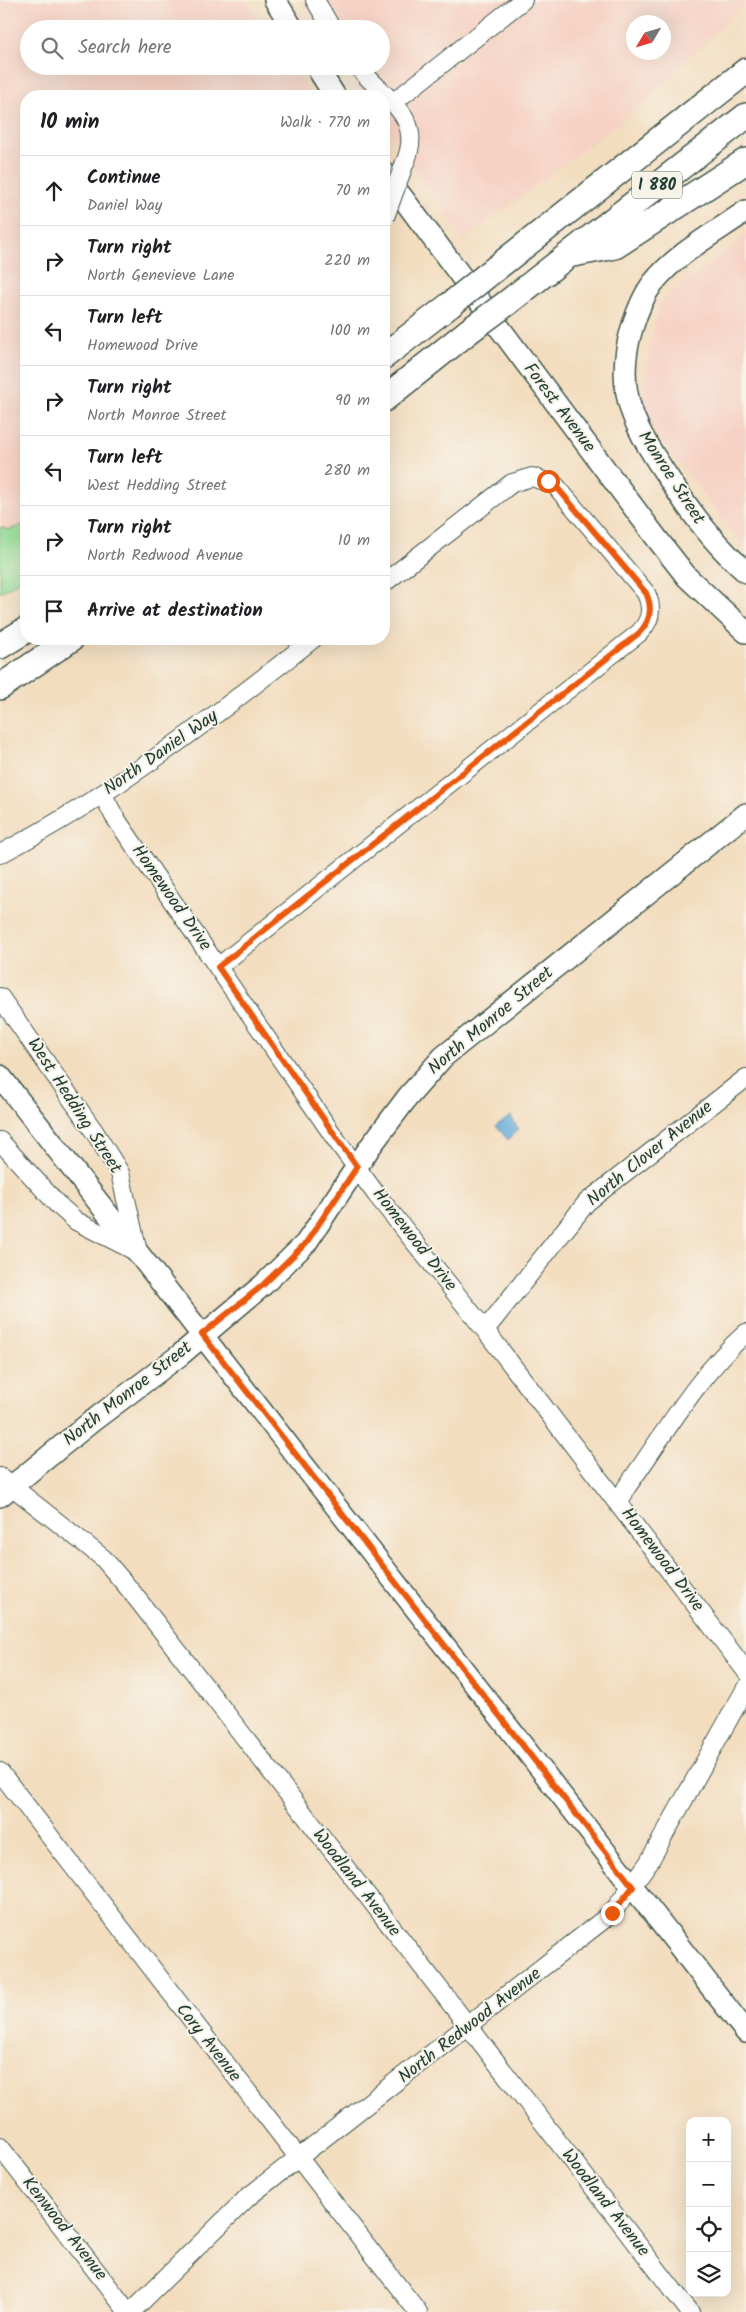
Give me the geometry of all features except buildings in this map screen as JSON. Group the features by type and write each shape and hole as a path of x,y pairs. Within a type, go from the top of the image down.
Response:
{"highway":[{"name":"I 880","path":"390,351 746,71"},
{"name":"I 880","path":"390,394 746,116"},
{"path":"568,255 616,246 746,161"},
{"path":"0,646 20,634"},
{"path":"0,687 62,645"}],"main road":[{"path":"275,0 287,20"},
{"path":"322,75 331,90"},
{"name":"Forest Avenue","path":"390,181 687,577 746,632"},
{"name":"Monroe Street","path":"746,211 681,257 653,284 635,321 623,367 625,390 645,444 701,525 746,572"},
{"name":"North Monroe Street","path":"4,1486 180,1355 202,1334 263,1285 306,1243 357,1167 407,1098 443,1057 746,814"},
{"name":"West Hedding Street","path":"0,1076 746,2032"}],"street":[{"path":"315,0 327,20"},
{"path":"395,102 523,0"},
{"path":"367,75 383,90"},
{"path":"390,97 405,117 411,137 411,150 390,202"},
{"path":"218,967 639,633 648,621 650,614 646,593 555,485 532,477 512,483 390,578"},
{"name":"North Daniel Way","path":"0,854 103,795 224,709 305,645"},
{"name":"Homewood Drive","path":"103,795 114,816 357,1167 485,1330 746,1670"},
{"name":"West Hedding Street","path":"0,997 94,1132 120,1173 138,1252"},
{"name":"North Clover Avenue","path":"485,1330 587,1202 746,1078"},
{"name":"West Hedding Street","path":"0,1141 57,1204 76,1221 138,1252"},
{"path":"619,1504 626,1488 706,1375 725,1351 746,1333"},
{"name":"Woodland Avenue","path":"4,1486 103,1558 131,1591 690,2312"},
{"name":"North Redwood Avenue","path":"130,2312 248,2197 468,2028 612,1913 633,1887 651,1859 746,1688"},
{"name":"Cory Avenue","path":"0,1772 418,2312"},
{"name":"Kenwood Avenue","path":"0,2146 130,2312"}],"shaded area":[{"path":"0,0 246,0 260,20 20,20 20,75 298,75 307,90 20,90 20,526 9,530 0,527"},
{"path":"301,0 746,0 746,3 638,108 464,240 390,134 390,90 360,90 350,75 390,75 390,20 313,20"},
{"path":"746,235 746,549 639,411 659,303"}],"green space":[{"path":"20,526 20,580 0,593 0,527 9,530"}],"water":[{"path":"511,1116 518,1129 508,1140 496,1126"}],"route":[{"path":"548,481 555,485 646,593 650,607 648,621 639,633 218,967 337,1141 357,1167 306,1243 263,1285 202,1334 633,1887 612,1913"}]}
